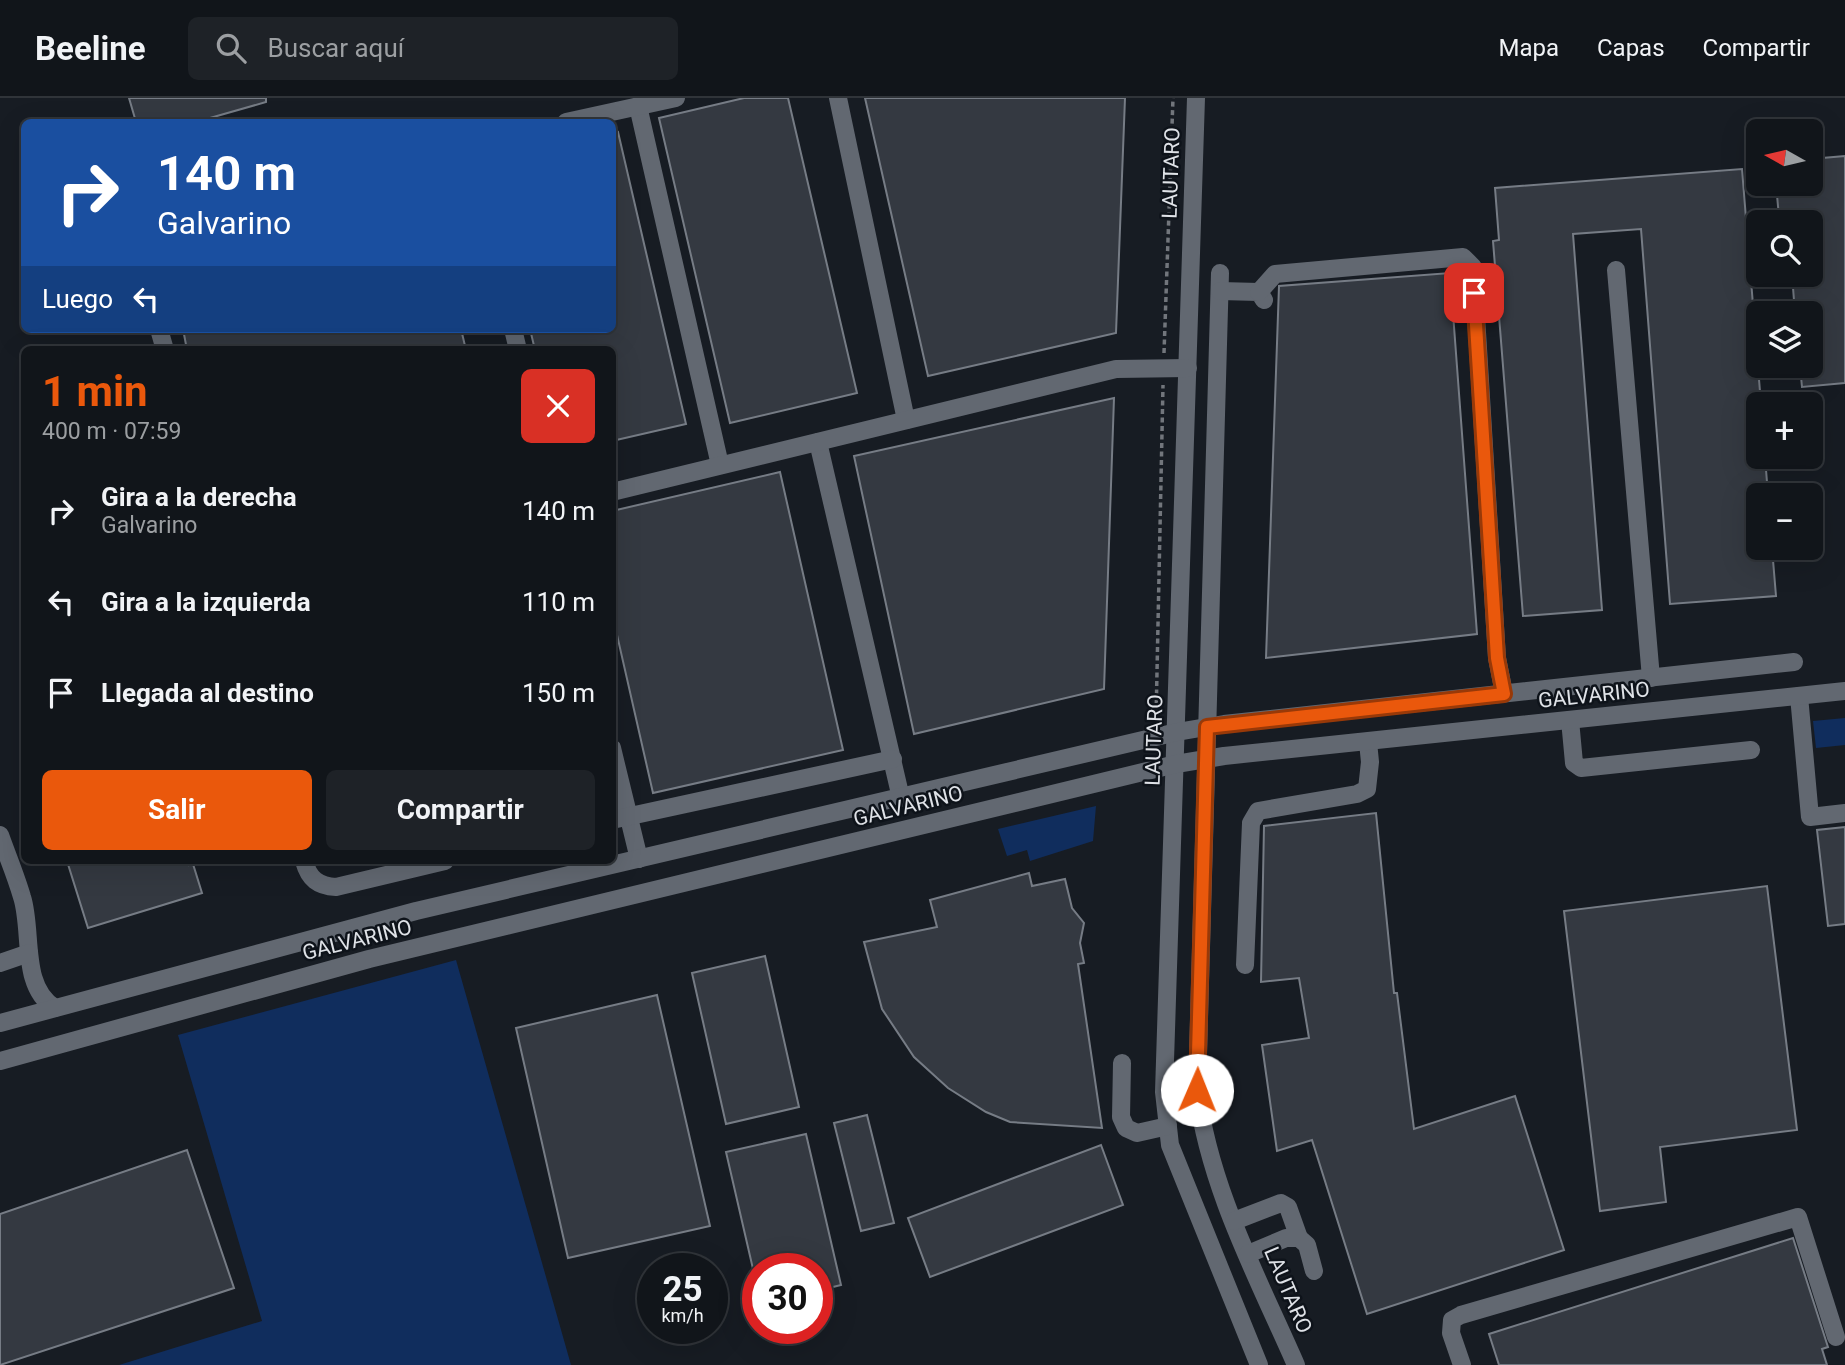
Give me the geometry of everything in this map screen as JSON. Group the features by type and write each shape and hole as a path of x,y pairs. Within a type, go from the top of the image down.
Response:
{"street":[{"path":"580,119 676,98"},
{"path":"838,98 906,420"},
{"name":"LAUTARO","path":"1196,98 1164,1092 1170,1145 1190,1201 1259,1365"},
{"path":"638,106 720,466"},
{"name":"LAUTARO","path":"1296,1365 1234,1221 1208,1151 1197,1090 1220,282 1262,296 1275,274 1464,257 1473,267 1489,659 1504,694"},
{"path":"1616,270 1651,678"},
{"path":"616,491 1116,369 1188,368"},
{"path":"818,442 901,798"},
{"name":"GALVARINO","path":"0,1023 416,911 1155,736 1207,727 1794,662"},
{"name":"GALVARINO","path":"0,1060 382,956 1176,764 1207,758 1845,691"},
{"path":"1799,696 1810,817 1845,813"},
{"path":"1570,720 1574,762 1581,768 1751,750"},
{"path":"1245,965 1251,824 1258,811 1357,794 1367,789 1370,762 1367,741"},
{"path":"621,818 893,759"},
{"path":"616,779 621,818 639,859"},
{"path":"0,835 23,899 29,953 36,985 48,1004 55,1009"},
{"path":"306,864 314,881 321,886 337,887 433,864"},
{"path":"0,963 29,953"},
{"path":"1122,1063 1121,1117 1126,1128 1138,1133 1168,1126"},
{"path":"1234,1221 1281,1203 1289,1207 1299,1238 1307,1245 1314,1271"},
{"path":"1462,1365 1451,1333 1452,1320 1461,1315 1798,1217 1836,1337"},
{"path":"1248,1254 1286,1238 1299,1238"}],"path":[{"path":"1155,736 1163,368 1173,98"}],"shaded area":[{"path":"1845,718 1845,745 1816,748 1813,721"},
{"path":"1096,806 1093,841 1030,861 1027,850 1007,856 998,829"},
{"path":"456,960 571,1365 119,1365 262,1321 178,1035"}],"building":[{"path":"129,98 266,98 266,102 206,119 135,119"},
{"path":"744,98 788,98 857,393 730,423 659,118"},
{"path":"865,98 1125,98 1116,333 928,376"},
{"path":"616,132 686,424 616,440 616,346 534,346 531,333 616,333"},
{"path":"1845,156 1845,383 1802,387 1801,378 1823,378 1823,301 1794,301 1793,287 1823,287 1823,210 1778,210 1777,196 1824,196 1824,158"},
{"path":"1742,169 1746,218 1746,287 1752,287 1753,301 1746,301 1746,378 1759,378 1760,392 1746,392 1746,469 1766,469 1767,483 1746,483 1746,560 1773,560 1776,596 1670,604 1641,229 1573,234 1602,610 1523,616 1493,241 1499,240 1495,188"},
{"path":"1450,273 1477,634 1266,658 1279,286"},
{"path":"184,333 462,333 465,346 186,346"},
{"path":"1114,398 1104,689 914,734 854,456"},
{"path":"780,472 843,750 653,793 616,631 616,510"},
{"path":"1376,813 1394,993 1397,993 1414,1129 1515,1096 1564,1250 1367,1314 1312,1140 1277,1151 1262,1045 1309,1038 1299,978 1261,982 1264,826"},
{"path":"1845,827 1845,924 1828,926 1817,830"},
{"path":"68,864 193,864 202,893 88,928"},
{"path":"1029,873 1032,886 1065,879 1072,908 1084,923 1080,943 1084,963 1078,964 1102,1128 1010,1122 986,1112 948,1088 914,1057 882,1009 864,942 937,927 930,900"},
{"path":"1767,886 1797,1130 1660,1147 1666,1202 1600,1211 1564,911"},
{"path":"765,956 799,1107 726,1124 692,973"},
{"path":"657,995 710,1226 568,1258 516,1028"},
{"path":"867,1115 894,1223 861,1231 834,1123"},
{"path":"806,1134 841,1285 833,1287 833,1253 749,1253 726,1152"},
{"path":"1101,1145 1123,1205 930,1277 908,1218"},
{"path":"187,1150 234,1288 0,1365 0,1214"},
{"path":"1793,1238 1828,1347 1822,1349 1827,1365 1499,1365 1489,1334"}],"route":[{"path":"1197,1090 1207,727 1504,694 1497,658 1474,293"}]}
